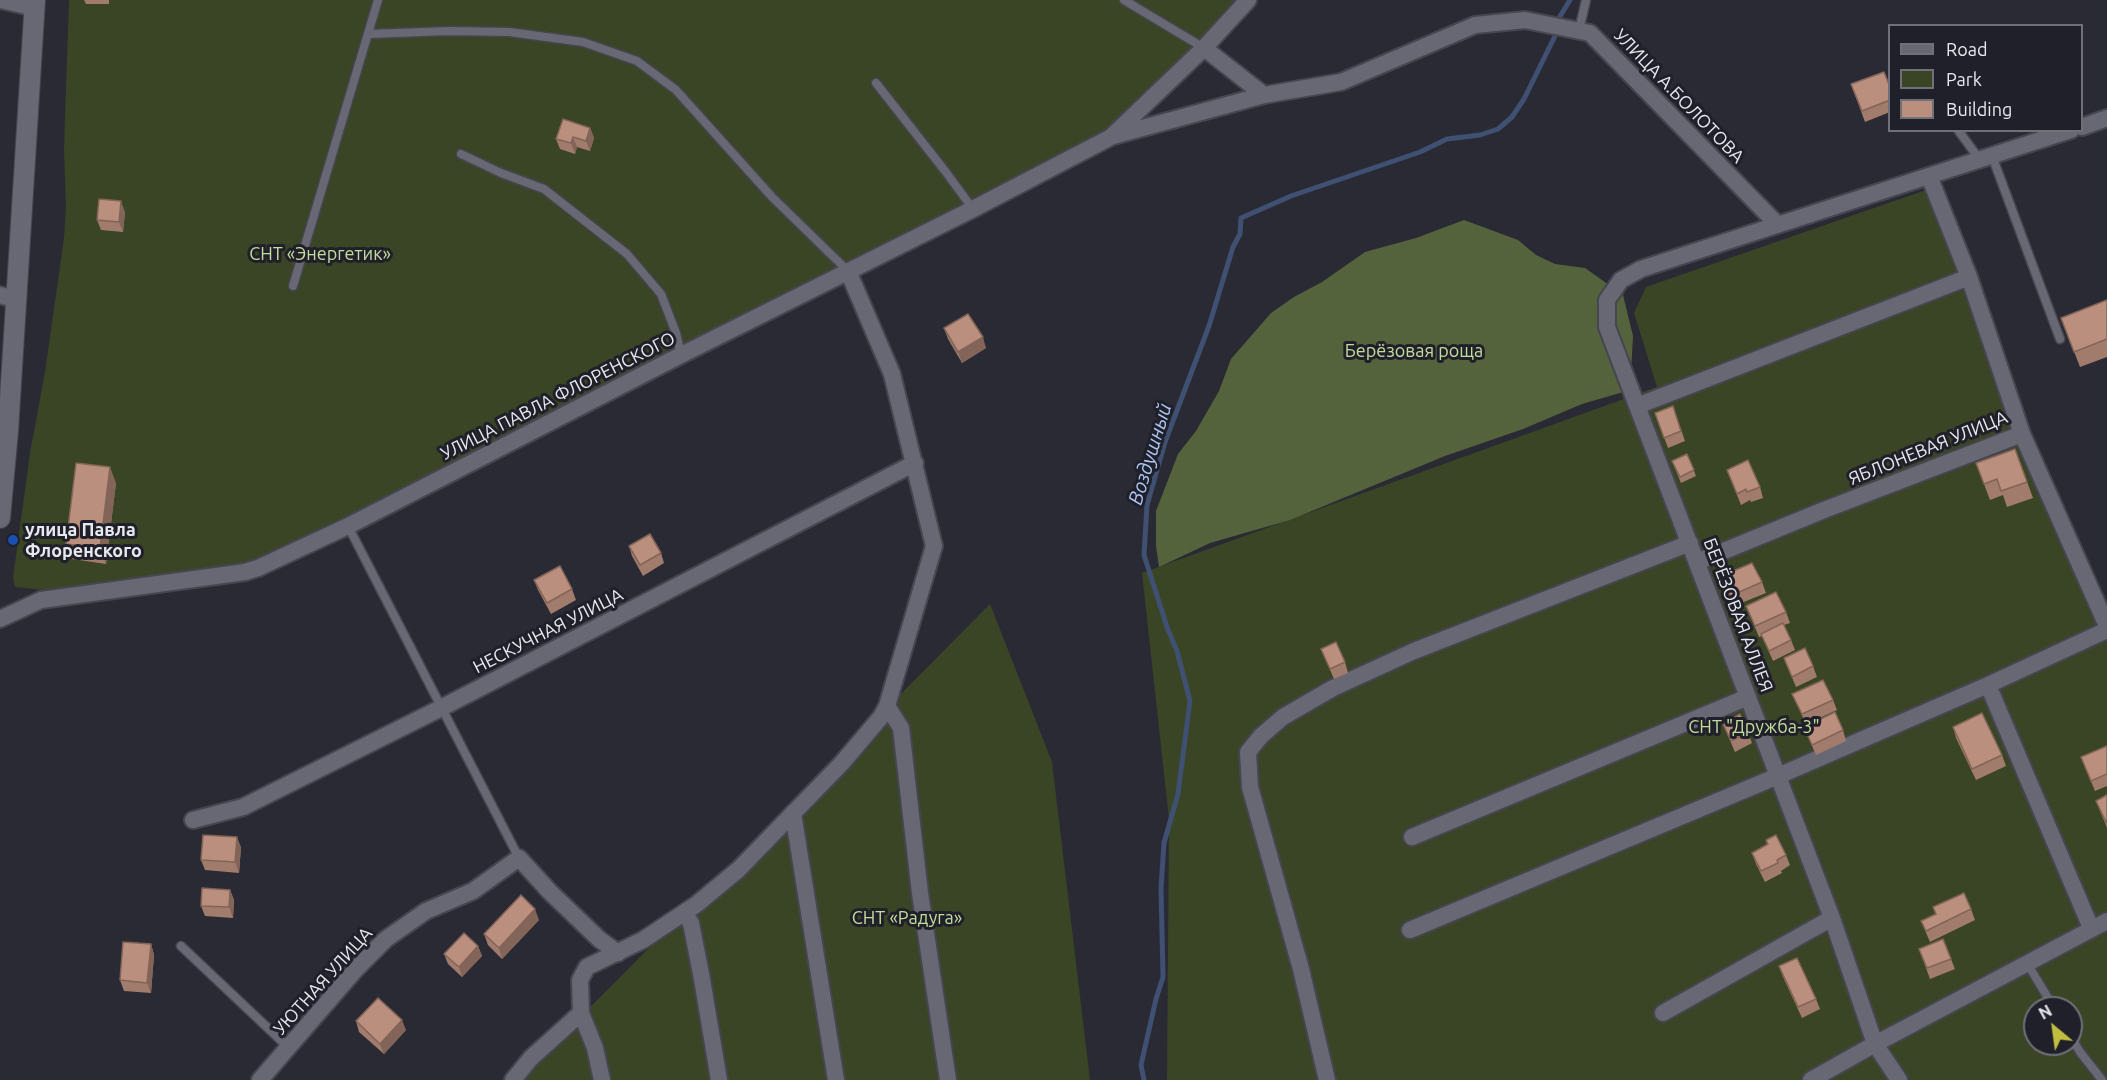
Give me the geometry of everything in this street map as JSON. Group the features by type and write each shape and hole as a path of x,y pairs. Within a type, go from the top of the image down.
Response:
{"street":[{"path":"0,518 8,297 35,4 1,0"},
{"name":"УЛИЦА ПАВЛА ФЛОРЕНСКОГО","path":"1111,137 1204,48 1248,0"},
{"name":"УЛИЦА А.БОЛОТОВА","path":"1264,95 1341,82 1475,25 1526,20 1579,30 1590,33 1777,224"},
{"path":"1204,48 1264,95"},
{"name":"УЛИЦА ПАВЛА ФЛОРЕНСКОГО","path":"0,619 41,600 245,572 258,568 348,526 1111,137 1264,95"},
{"path":"2083,127 2107,118"},
{"name":"БЕРЁЗОВАЯ АЛЛЕЯ","path":"1899,1080 1875,1044 1832,918 1607,327 1607,300 1621,280 1641,268 2065,132"},
{"name":"ЯБЛОНЕВАЯ УЛИЦА","path":"1697,562 2022,434 1969,277 1929,176"},
{"path":"603,1080 595,1048 580,1013 580,980 587,967 643,940 684,913 739,869 842,763 881,717 887,706 934,546 892,374 848,271"},
{"path":"1637,406 1969,277"},
{"path":"1410,930 1778,776 1988,685 2107,628 2022,434"},
{"name":"НЕСКУЧНАЯ УЛИЦА","path":"193,820 243,807 441,708 915,463"},
{"path":"1327,1080 1301,969 1250,786 1248,752 1261,736 1283,717 1333,688 1414,651 1690,543"},
{"path":"1988,685 2091,928"},
{"path":"1412,837 1748,697"},
{"path":"887,706 901,728 918,883 948,1080"},
{"path":"793,813 836,1080"},
{"path":"519,858 550,892 599,939 618,952"},
{"name":"УЮТНАЯ УЛИЦА","path":"260,1080 356,969 386,939 426,911 473,891 519,858"},
{"path":"684,913 691,923 719,1080"},
{"path":"1663,1013 1832,918"},
{"path":"1811,1080 2107,921"},
{"path":"513,1080 531,1058 580,1013"}],"lane":[{"path":"293,286 378,0"},
{"path":"1124,0 1204,48"},
{"path":"1579,30 1586,0"},
{"path":"369,34 449,31 509,32 583,42 638,61 676,90 772,197 848,271"},
{"path":"876,83 973,209"},
{"path":"1960,132 1986,158 2060,339"},
{"path":"461,154 501,173 544,189 627,254 661,294 676,333 681,355"},
{"path":"348,526 519,858"},
{"path":"181,946 289,1048"},
{"path":"2027,963 2047,996"},
{"path":"2083,1056 2102,1080"}],"green space":[{"name":"СНТ «Энергетик»","path":"69,0 1250,0 1102,138 253,573 53,591 15,587 13,578 64,238 66,207 64,149"},
{"name":"СНТ \"Дружба-3\"","path":"1929,189 2107,626 2107,1080 1167,1080 1169,819 1142,573 1657,387 1634,313 1646,287"},
{"name":"Берёзовая роща","path":"1464,220 1518,240 1536,255 1555,264 1585,268 1623,295 1633,336 1630,390 1582,404 1523,429 1445,456 1290,520 1210,543 1159,567 1156,546 1156,511 1178,454 1196,431 1219,391 1231,359 1271,313 1365,252 1416,238"},
{"name":"СНТ «Радуга»","path":"990,604 1052,762 1090,1080 518,1080"}],"building":[{"path":"1884,72 1888,82 1888,101 1862,111 1851,84"},
{"path":"563,119 590,128 586,141 573,137 571,143 556,139"},
{"path":"99,199 121,201 119,222 97,220"},
{"path":"2107,300 2107,339 2074,352 2061,318"},
{"path":"968,314 983,337 958,352 944,328"},
{"path":"1673,406 1681,431 1664,438 1655,413"},
{"path":"2015,449 2027,482 2001,491 1997,479 1984,484 1976,463"},
{"path":"1687,454 1694,470 1680,477 1672,461"},
{"path":"1748,460 1760,487 1747,492 1746,489 1737,494 1727,470"},
{"path":"76,463 110,467 100,548 66,544"},
{"path":"650,534 661,553 640,565 629,546"},
{"path":"1752,563 1762,582 1730,596 1721,576"},
{"path":"560,566 572,589 547,603 534,580"},
{"path":"1776,592 1786,612 1755,626 1746,606"},
{"path":"1783,623 1791,640 1769,651 1761,634"},
{"path":"1336,642 1345,662 1330,669 1321,649"},
{"path":"1805,648 1813,666 1792,677 1784,658"},
{"path":"1823,680 1833,700 1802,714 1792,694"},
{"path":"1835,712 1843,730 1812,745 1804,727"},
{"path":"1982,713 2002,755 1972,769 1953,727"},
{"path":"1740,714 1748,732 1731,741 1723,724"},
{"path":"2107,746 2107,774 2091,781 2081,757"},
{"path":"2107,795 2107,824 2096,801"},
{"path":"203,835 237,837 235,862 201,860"},
{"path":"1776,835 1786,855 1777,860 1778,863 1761,871 1752,853 1768,844 1766,840"},
{"path":"202,888 230,890 229,907 201,906"},
{"path":"1964,893 1971,909 1926,931 1921,921 1936,914 1933,907"},
{"path":"521,895 535,909 499,948 484,934"},
{"path":"464,933 478,946 459,967 444,954"},
{"path":"1943,939 1951,959 1927,968 1919,949"},
{"path":"123,942 151,944 147,983 120,980"},
{"path":"1797,958 1816,999 1798,1007 1779,966"},
{"path":"378,998 402,1020 380,1044 356,1021"}],"waterway":[{"name":"Воздушный","path":"1559,18 1570,0"},
{"name":"Воздушный","path":"1144,1080 1141,1065 1163,977 1161,888 1164,843 1178,794 1190,701 1177,651 1144,555 1147,505 1165,442 1209,326 1233,247 1240,234 1241,218 1291,196 1420,152 1447,139 1480,135 1498,129 1512,117 1524,99 1555,36"}],"place":[{"name":"улица Павла Флоренского","path":"13,540"}]}
